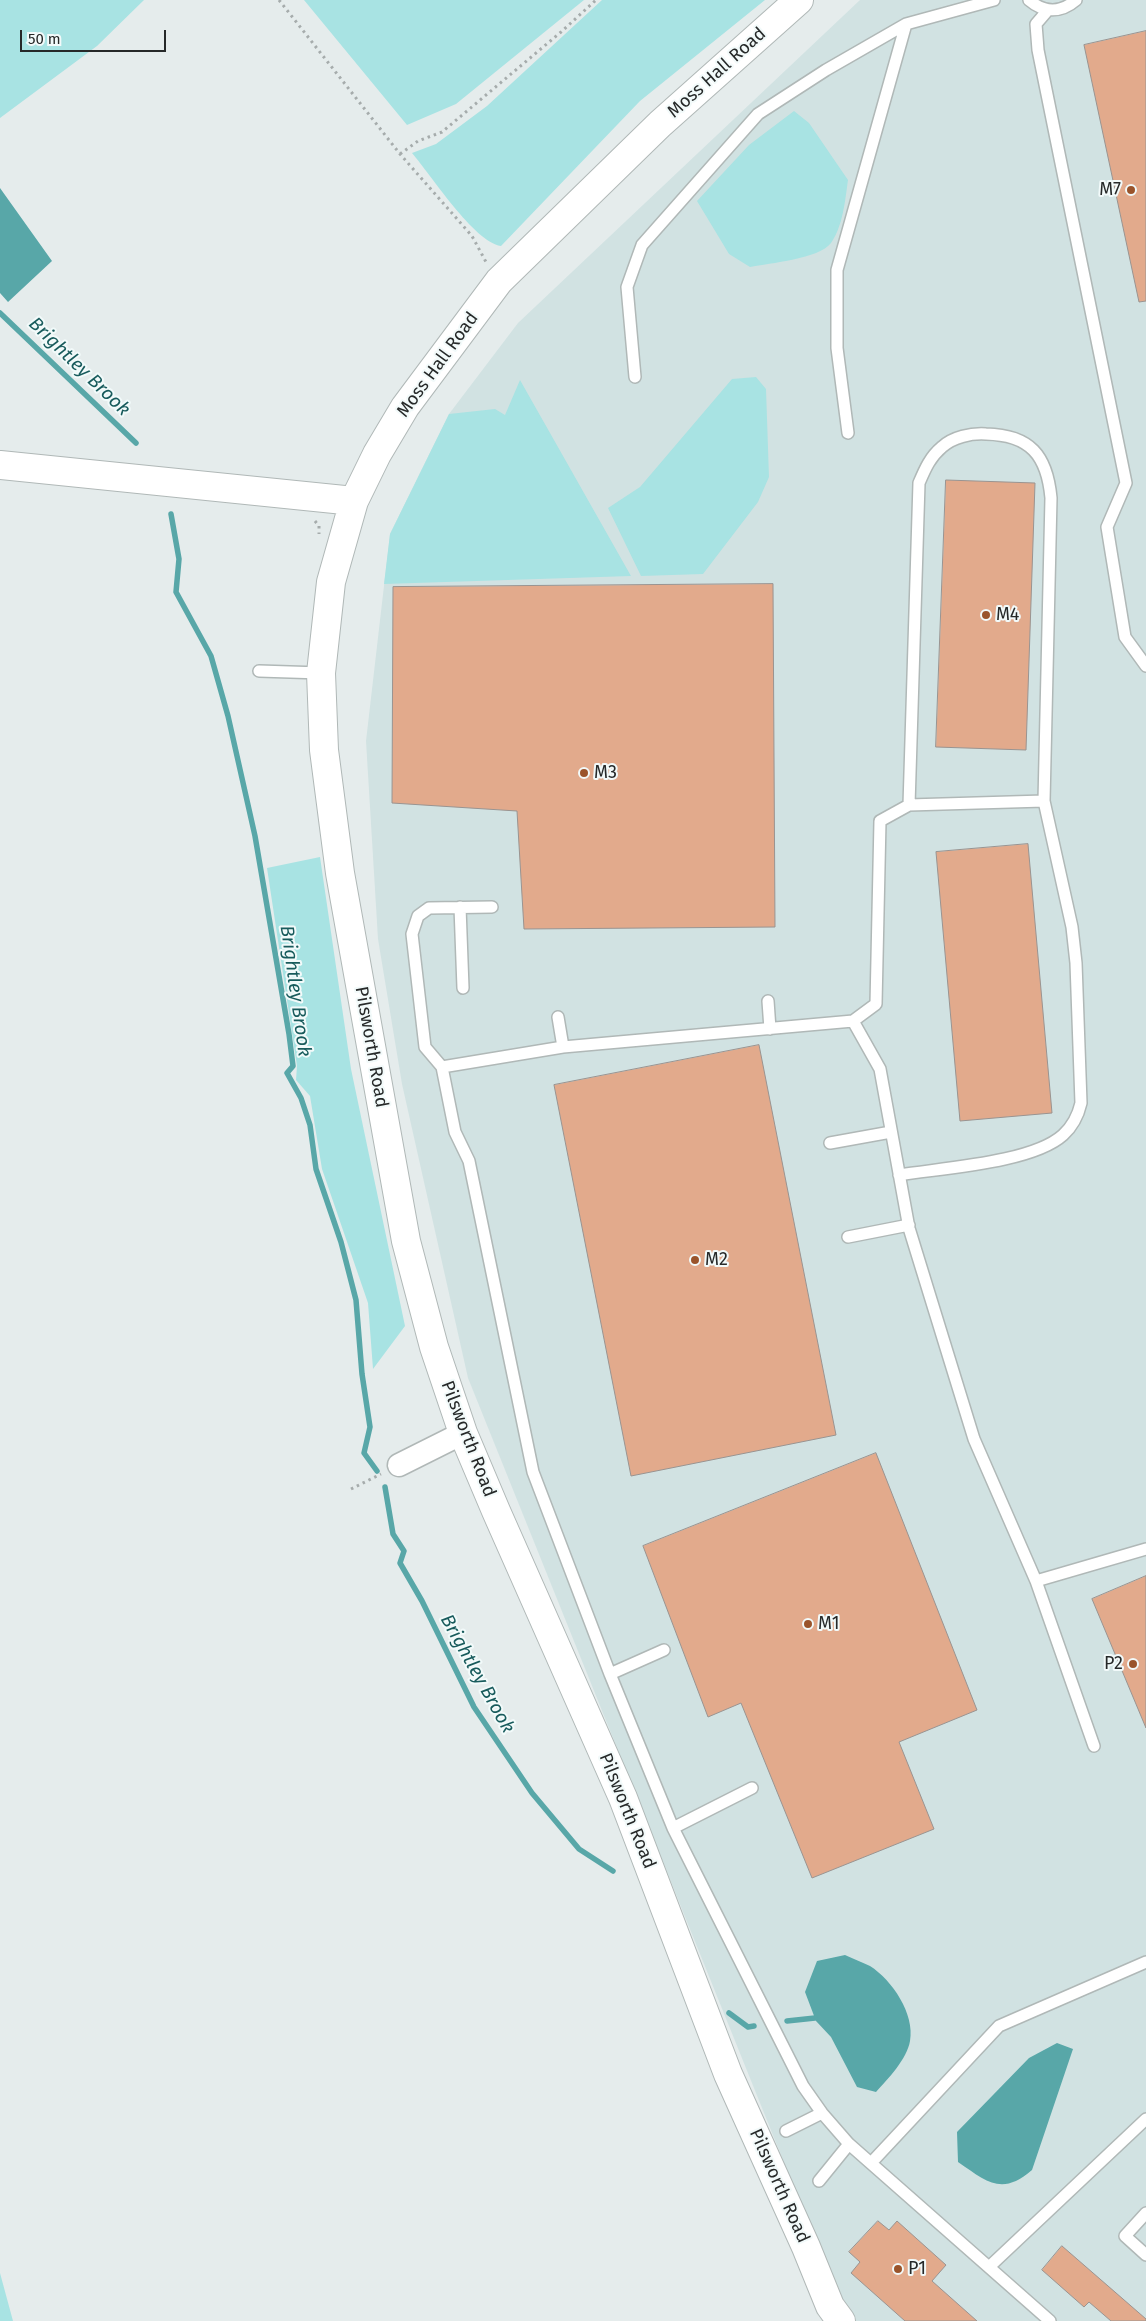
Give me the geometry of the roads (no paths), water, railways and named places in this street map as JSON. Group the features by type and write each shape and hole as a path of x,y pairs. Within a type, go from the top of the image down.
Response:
{"street":[{"name":"Moss Hall Road","path":"354,501 405,407 499,281 660,124 800,0"},
{"path":"0,465 354,501"},
{"name":"Pilsworth Road","path":"354,501 331,582 321,673 324,750 334,829 406,1241 434,1347 463,1433 622,1798 728,2074 806,2247 830,2306 841,2321"},
{"path":"399,1465 463,1433"}],"lane":[{"path":"635,377 627,287 642,244 758,114 826,70 906,24 994,0"},
{"path":"1029,0 1039,7 1048,10 1059,10 1076,0"},
{"path":"1048,10 1036,24 1038,50 1126,484 1107,527 1125,637 1146,666"},
{"path":"848,433 837,348 837,270 906,24"},
{"path":"899,1175 1027,1153 1061,1137 1071,1127 1079,1113 1081,1102 1076,963 1072,927 1044,801 1052,529 1049,477 1032,447 1019,438 999,434 978,434 960,437 942,446 929,461 919,483 909,804"},
{"path":"259,671 321,673"},
{"path":"442,1067 563,1047 853,1021 876,1004 880,821 909,804 1044,801"},
{"path":"492,906 429,908 418,916 412,934 425,1047 442,1067 455,1132 469,1161 533,1472 610,1674 673,1828 803,2086 822,2114 849,2144 1050,2321"},
{"path":"460,907 463,988"},
{"path":"768,1001 770,1029"},
{"path":"558,1017 563,1047"},
{"path":"853,1021 880,1069 908,1225 974,1439 1036,1581 1094,1746"},
{"path":"830,1143 891,1132"},
{"path":"848,1237 908,1225"},
{"path":"1036,1581 1146,1549"},
{"path":"610,1674 664,1650"},
{"path":"673,1828 752,1788"},
{"path":"871,2163 999,2026 1146,1962"},
{"path":"786,2131 822,2114"},
{"path":"989,2267 1146,2120"},
{"path":"819,2181 849,2144"},
{"path":"1146,2213 1125,2236 1146,2255"}],"waterway":[{"name":"Brightley Brook","path":"0,313 136,443"},
{"name":"Brightley Brook","path":"171,514 179,559 176,592 211,656 228,716 255,836 289,1034 293,1066 287,1073 301,1098 310,1125 316,1169 341,1242 356,1300 362,1374 370,1427 364,1453 377,1471"},
{"name":"Brightley Brook","path":"385,1487 393,1534 404,1551 400,1563 422,1601 474,1707 532,1793 579,1849 613,1871"},
{"name":"Brightley Brook","path":"729,2013 748,2027 754,2026"},
{"name":"Brightley Brook","path":"787,2021 815,2018"}],"place":[{"name":"M7","path":"1131,190"},
{"name":"M4","path":"986,615"},
{"name":"M3","path":"584,773"},
{"name":"M2","path":"695,1260"},
{"name":"M1","path":"808,1624"},
{"name":"P2","path":"1133,1664"},
{"name":"P1","path":"898,2269"}]}
